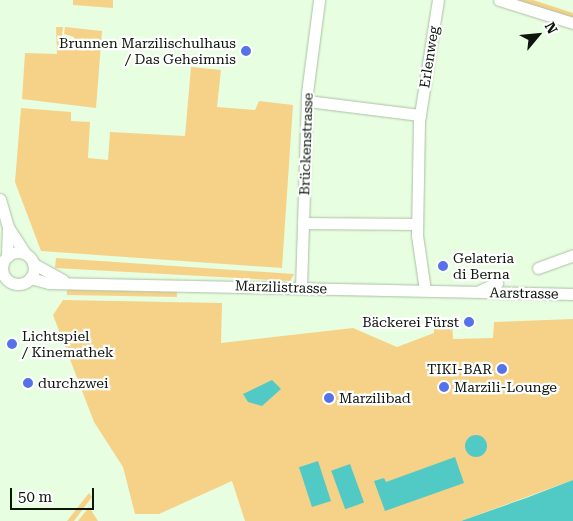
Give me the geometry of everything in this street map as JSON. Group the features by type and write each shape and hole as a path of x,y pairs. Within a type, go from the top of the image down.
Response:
{"street":[{"name":"Brückenstrasse","path":"301,288 307,101 319,0"},
{"name":"Erlenweg","path":"425,290 416,224 420,115 438,0"},
{"path":"498,0 573,23"},
{"path":"307,101 420,115"},
{"path":"0,199 8,227 24,253 34,264 30,278 22,284 5,283 3,263 8,227"},
{"path":"303,222 416,224"},
{"path":"3,263 24,253"},
{"path":"538,268 573,255"},
{"name":"Marzilistrasse","path":"34,264 63,280"},
{"name":"Marzilistrasse","path":"30,278 49,283 63,280 475,292 497,283"},
{"name":"Aarstrasse","path":"475,292 573,294"}],"shaded area":[{"path":"73,0 113,0 113,8 73,5"},
{"path":"514,0 533,0 573,13 573,18"},
{"path":"56,27 63,27 61,45 73,46 74,37 64,34 65,27 102,31 96,108 22,99 25,53 57,54"},
{"path":"191,67 221,70 217,107 255,110 259,101 293,105 282,268 41,251 15,182 21,108 71,112 71,121 90,122 88,158 108,160 110,132 185,136"},
{"path":"56,258 294,274 290,281 55,268"},
{"path":"67,290 177,292 177,297 67,295"},
{"name":"Marzilibad","path":"63,300 222,303 221,343 353,328 397,347 434,333 434,324 452,323 453,339 493,338 494,322 573,319 573,480 461,521 245,521 232,481 159,514 135,514 123,467 94,422 53,315"},
{"path":"89,493 92,497 74,521 67,521"},
{"path":"89,507 98,521 78,521"}],"water":[{"path":"272,380 281,389 262,406 248,402 243,394"},
{"path":"472,435 480,435 487,442 487,450 480,457 472,457 465,450 465,442"},
{"path":"455,457 464,483 385,511 374,481 384,478 386,482"},
{"path":"318,461 331,501 312,507 299,467"},
{"path":"350,464 364,503 345,509 331,471"},
{"path":"573,480 573,521 461,521 526,498"}],"place":[{"name":"Brunnen Marzilischulhaus / Das Geheimnis","path":"246,51"},
{"name":"Gelateria di Berna","path":"443,266"},
{"name":"Bäckerei Fürst","path":"469,322"},
{"name":"Lichtspiel / Kinemathek","path":"12,344"},
{"name":"TIKI-BAR","path":"502,369"},
{"name":"durchzwei","path":"28,383"},
{"name":"Marzili-Lounge","path":"444,387"},
{"name":"Marzilibad","path":"329,398"}]}
